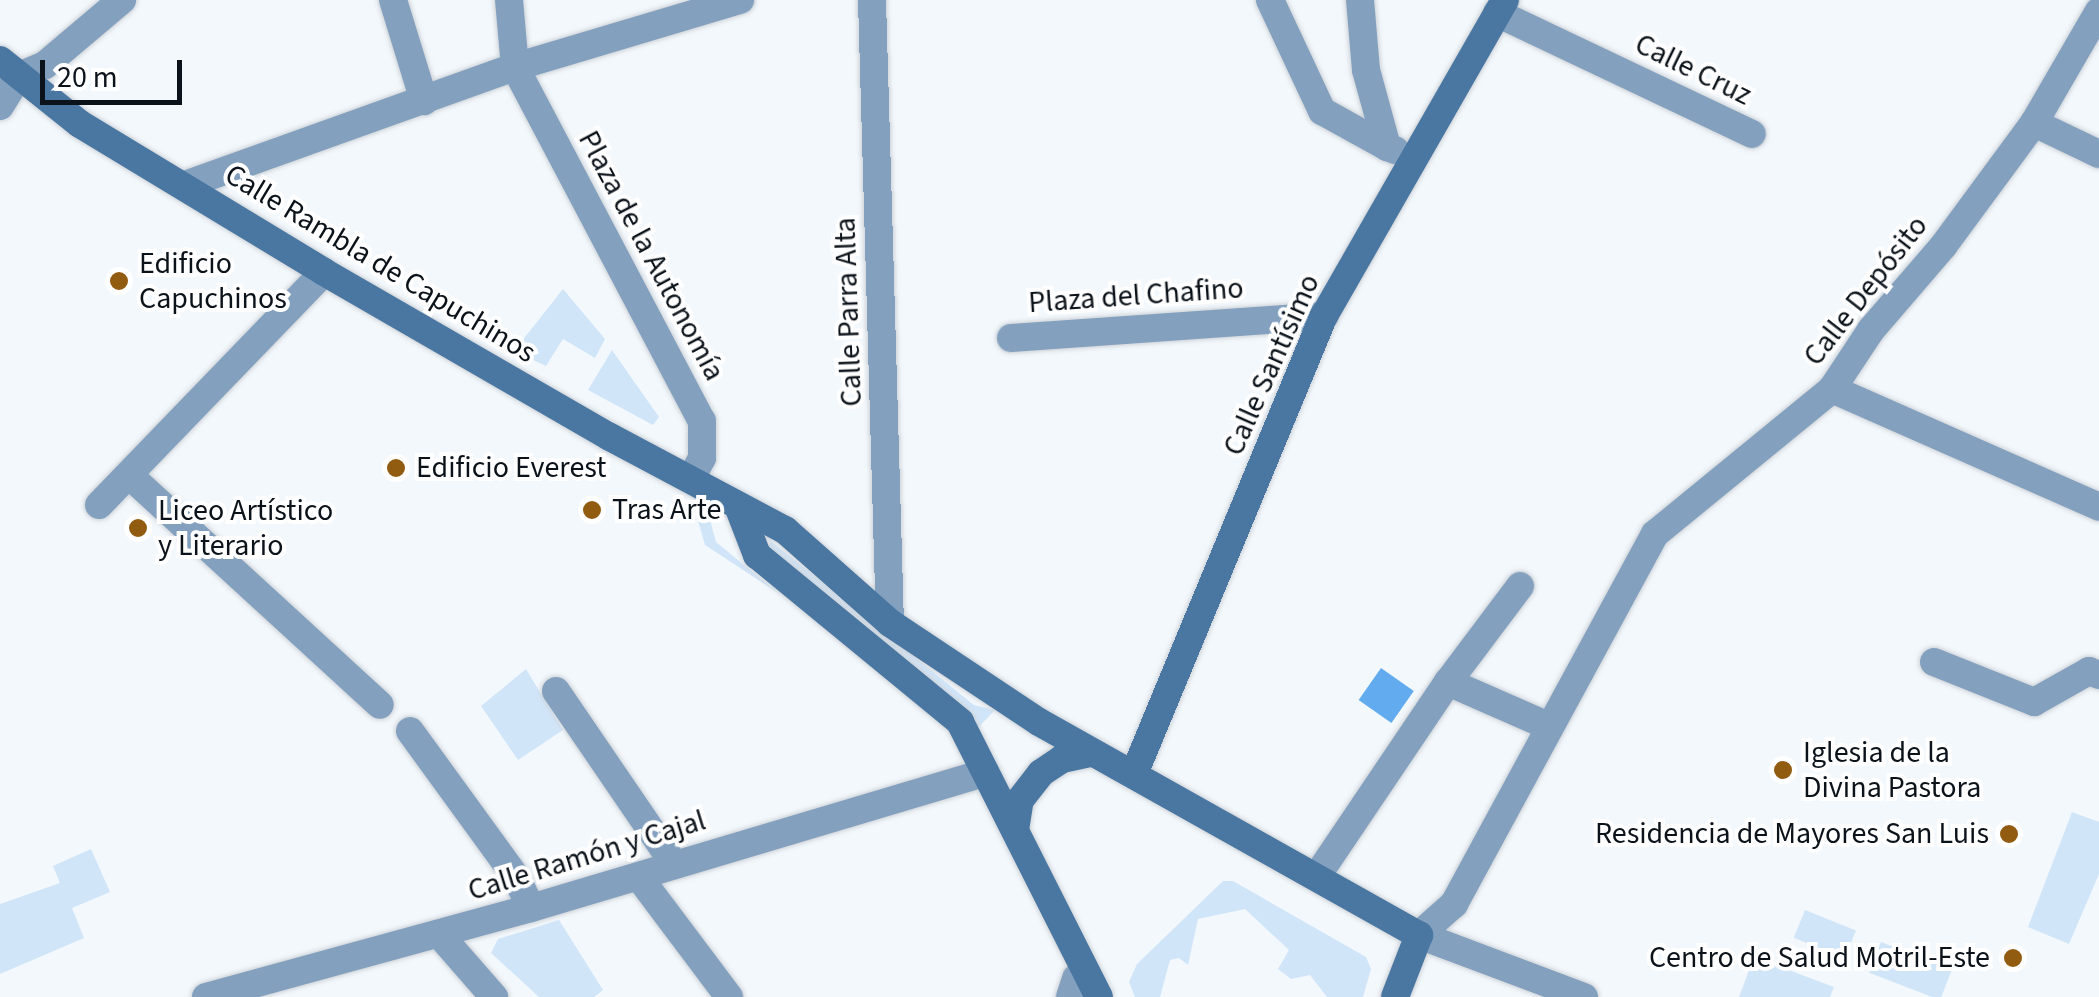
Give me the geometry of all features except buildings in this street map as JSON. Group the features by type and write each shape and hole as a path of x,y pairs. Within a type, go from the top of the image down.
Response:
{"main road":[{"name":"Calle Santísimo","path":"1134,774 1324,316 1399,152 1501,6"},
{"name":"Calle Rambla de Capuchinos","path":"9,68 80,124 324,272 785,530 890,623 1092,753 1419,935"},
{"path":"738,506 757,555 960,722 1100,997"},
{"path":"1014,830 1020,800 1042,774 1062,759 1092,753"},
{"path":"1395,997 1419,935"}],"street":[{"path":"0,106 9,68 45,65 122,0"},
{"path":"393,0 424,101"},
{"path":"509,0 515,67"},
{"path":"185,186 515,67 740,0"},
{"name":"Calle Parra Alta","path":"872,0 890,623"},
{"path":"1270,0 1322,112 1399,152"},
{"path":"1360,0 1366,70 1399,152"},
{"name":"Calle Cruz","path":"1501,6 1752,134"},
{"name":"Calle Depósito","path":"1419,935 1454,904 1655,534 1832,389 1871,330 1944,244 2034,123 2099,10"},
{"name":"Plaza de la Autonomía","path":"515,67 702,421 702,458 691,479"},
{"path":"2034,123 2099,154"},
{"path":"99,506 324,272"},
{"name":"Plaza del Chafino","path":"1011,338 1324,316"},
{"path":"1832,389 2099,507"},
{"path":"130,474 380,706"},
{"path":"1318,876 1448,682 1520,586"},
{"path":"1934,662 2034,702 2089,670 2099,676"},
{"path":"1448,682 1548,726"},
{"path":"556,691 674,864"},
{"path":"410,730 516,877 532,908"},
{"name":"Calle Ramón y Cajal","path":"206,997 532,908 986,772"},
{"path":"639,877 729,997"},
{"path":"439,934 494,997"},
{"path":"1419,935 1584,997"}],"shaded area":[{"path":"563,289 605,339 595,358 563,339 546,366 514,351"},
{"path":"612,350 659,417 653,425 588,390"},
{"path":"694,507 710,520 716,542 781,595 705,545"},
{"path":"771,541 974,705 995,710 972,734 767,547"},
{"path":"526,669 563,730 518,760 481,706"},
{"path":"2072,812 2099,822 2099,874 2069,944 2028,927"},
{"path":"91,849 110,892 72,908 84,938 0,974 0,904 60,883 53,866"},
{"path":"1223,881 1233,881 1366,957 1371,969 1363,997 1327,997 1310,975 1291,979 1278,969 1289,950 1245,909 1198,919 1188,965 1179,958 1170,960 1160,997 1135,997 1129,982 1137,964"},
{"path":"1805,910 1856,931 1845,958 1794,938"},
{"path":"559,920 603,990 594,997 539,997 491,953 498,939"},
{"path":"1881,942 1952,969 1941,997 1869,973"},
{"path":"1754,957 1834,987 1830,997 1739,997"}],"water":[{"path":"1381,668 1414,691 1391,723 1359,700"}],"place":[{"name":"Edificio Capuchinos","path":"119,281"},
{"name":"Edificio Everest","path":"396,468"},
{"name":"Tras Arte","path":"592,510"},
{"name":"Liceo Artístico y Literario","path":"138,528"},
{"name":"Iglesia de la Divina Pastora","path":"1783,770"},
{"name":"Residencia de Mayores San Luis","path":"2009,834"},
{"name":"Centro de Salud Motril-Este","path":"2013,958"}]}
